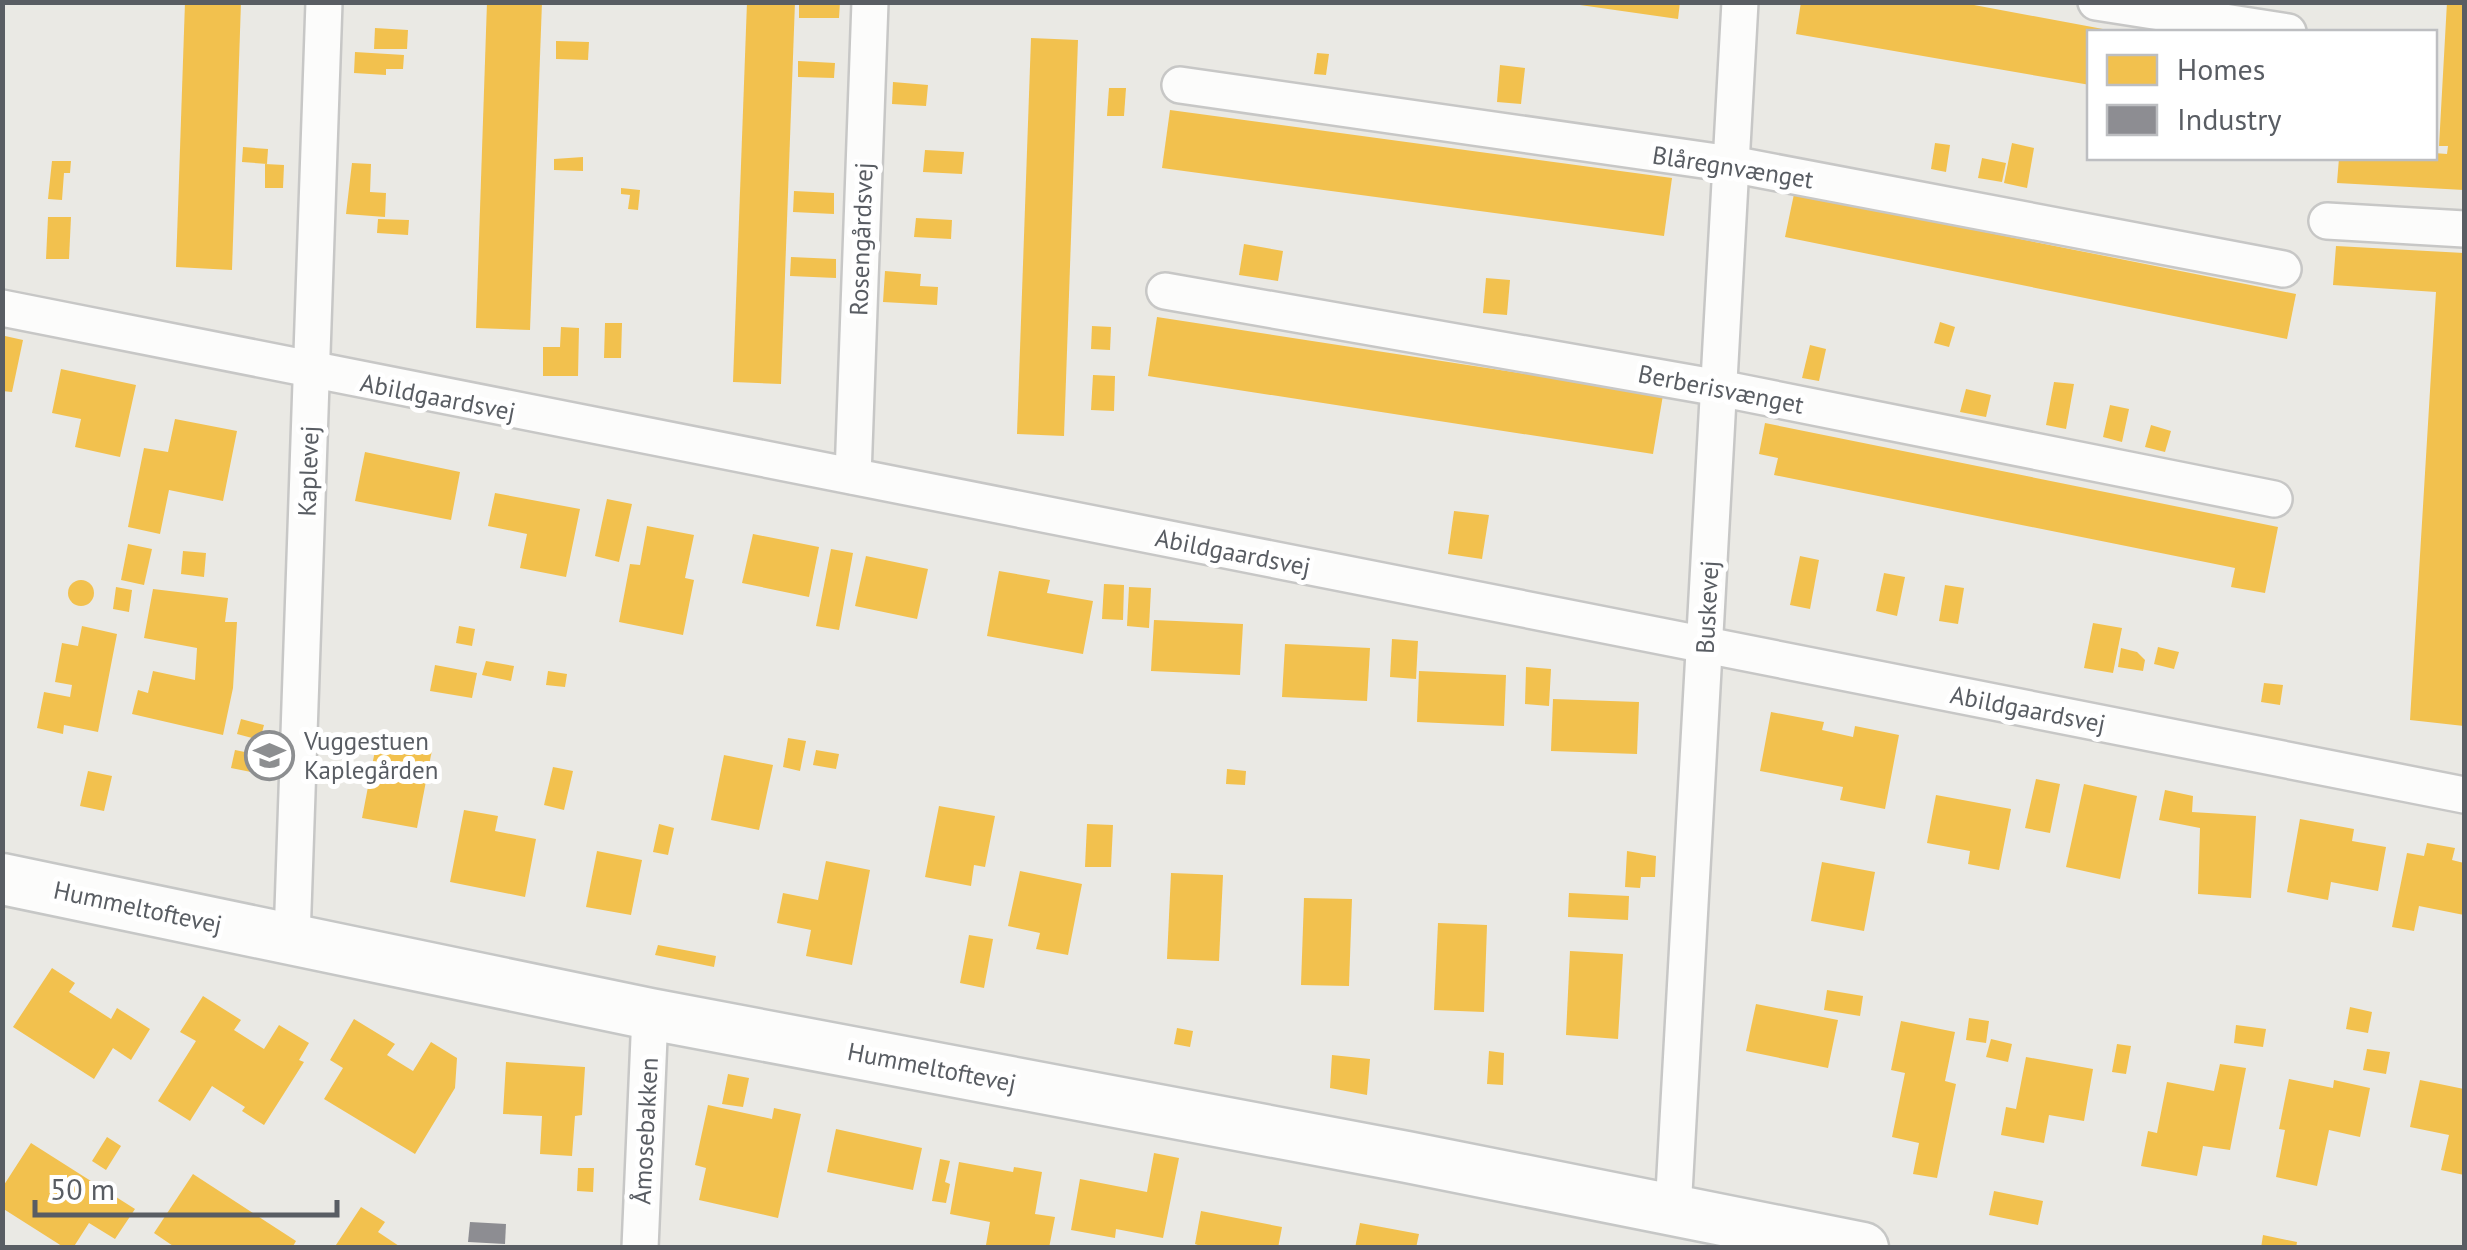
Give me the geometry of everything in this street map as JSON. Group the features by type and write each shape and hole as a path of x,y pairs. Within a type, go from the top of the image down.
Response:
{"street":[{"name":"Kaplevej","path":"292,939 324,2"},
{"name":"Rosengårdsvej","path":"852,476 870,2"},
{"name":"Buskevej","path":"1673,1211 1740,2"},
{"path":"2096,2 2275,30"},
{"name":"Blåregnvænget","path":"1180,85 1731,164 2284,269"},
{"path":"2328,221 2464,229"},
{"name":"Berberisvænget","path":"1165,291 1719,388 2274,499"},
{"name":"Abildgaardsvej","path":"2,308 2464,795"},
{"name":"Hummeltoftevej","path":"2,879 650,1014 1863,1248"},
{"name":"Åmosebakken","path":"640,1248 650,1014"}],"building: Homes":[{"path":"185,2 241,2 232,270 176,267"},
{"path":"487,2 542,2 530,330 476,328"},
{"path":"747,2 795,2 781,384 733,382"},
{"path":"799,2 840,2 839,18 799,18"},
{"path":"1559,2 1680,2 1678,19"},
{"path":"1801,2 1958,2 2108,30 2087,30 2087,84 1796,34"},
{"path":"2447,2 2464,2 2464,190 2337,183 2339,160 2437,160 2437,153 2447,154 2448,146 2439,146"},
{"path":"375,28 408,30 407,49 374,49"},
{"path":"1031,38 1078,40 1064,436 1017,434"},
{"path":"556,41 589,42 588,60 556,59"},
{"path":"355,52 404,55 403,69 386,69 386,75 354,73"},
{"path":"1317,53 1329,54 1326,75 1314,74"},
{"path":"798,61 835,63 834,78 798,77"},
{"path":"1500,65 1525,68 1521,104 1497,102"},
{"path":"893,82 928,85 926,106 892,104"},
{"path":"1109,88 1126,88 1124,116 1107,116"},
{"path":"1170,110 1672,178 1664,236 1162,168"},
{"path":"1935,143 1950,145 1946,172 1931,169"},
{"path":"2012,143 2034,148 2027,188 2004,183"},
{"path":"243,147 268,149 267,164 242,162"},
{"path":"925,150 964,152 962,174 923,172"},
{"path":"583,157 583,171 554,170 554,159"},
{"path":"1982,158 2006,163 2002,182 1978,178"},
{"path":"52,161 71,161 70,173 64,173 62,200 48,199"},
{"path":"352,163 371,164 370,192 386,193 385,217 346,214"},
{"path":"265,164 284,165 283,188 265,188"},
{"path":"621,188 640,190 638,210 628,209 630,195 621,194"},
{"path":"794,191 834,193 834,214 793,212"},
{"path":"1794,194 2296,294 2287,339 1785,237"},
{"path":"48,217 71,217 69,259 46,259"},
{"path":"916,218 952,220 951,239 914,237"},
{"path":"378,219 409,220 408,235 377,233"},
{"path":"1244,244 1283,251 1278,281 1239,275"},
{"path":"2336,246 2464,253 2464,726 2410,720 2436,292 2333,285"},
{"path":"791,257 836,259 836,278 790,276"},
{"path":"885,271 921,274 920,286 938,287 937,305 883,302"},
{"path":"1486,278 1510,280 1507,315 1483,313"},
{"path":"1157,317 1663,395 1653,454 1148,376"},
{"path":"1940,322 1955,327 1949,347 1934,343"},
{"path":"605,323 622,323 621,358 604,358"},
{"path":"1092,326 1111,327 1110,350 1091,349"},
{"path":"561,327 579,328 578,376 543,376 543,347 560,347"},
{"path":"5,336 23,340 12,392 2,391"},
{"path":"1810,345 1826,349 1819,381 1802,378"},
{"path":"61,369 136,385 120,457 75,447 81,419 52,413"},
{"path":"1093,375 1115,376 1114,411 1091,410"},
{"path":"2054,382 2074,384 2066,429 2046,425"},
{"path":"1966,389 1991,395 1986,417 1960,412"},
{"path":"2110,405 2129,409 2122,442 2103,437"},
{"path":"175,419 237,431 223,501 169,490 160,534 128,527 144,448 168,452"},
{"path":"1765,423 2278,527 2265,593 2231,587 2235,568 1774,475 1778,458 1759,454"},
{"path":"2151,425 2171,431 2165,452 2145,447"},
{"path":"365,452 460,472 451,520 355,501"},
{"path":"495,493 580,509 566,577 520,568 527,534 488,526"},
{"path":"607,499 632,504 619,562 595,556"},
{"path":"1454,511 1489,515 1482,559 1448,554"},
{"path":"647,526 694,535 685,578 694,580 683,635 619,622 630,564 640,565"},
{"path":"753,534 819,547 809,597 742,583"},
{"path":"128,544 152,549 144,585 121,580"},
{"path":"831,549 853,553 839,630 816,626"},
{"path":"183,551 206,553 204,577 181,574"},
{"path":"866,556 928,569 917,619 855,606"},
{"path":"1800,556 1819,560 1810,609 1790,605"},
{"path":"999,571 1050,580 1047,593 1093,601 1083,654 987,636"},
{"path":"1884,573 1905,577 1897,616 1876,611"},
{"path":"81,580 90,584 94,593 90,602 81,606 72,602 68,593 72,584"},
{"path":"1104,584 1124,585 1123,620 1102,619"},
{"path":"1945,585 1964,588 1958,624 1939,621"},
{"path":"116,587 132,590 129,612 113,609"},
{"path":"1129,587 1151,588 1149,628 1127,626"},
{"path":"153,589 228,598 225,622 237,622 233,688 223,735 132,714 138,690 148,693 153,671 195,680 197,648 144,638"},
{"path":"1154,620 1243,624 1240,675 1151,671"},
{"path":"2093,623 2122,628 2113,673 2084,668"},
{"path":"82,626 117,634 98,732 64,725 63,734 37,728 44,692 70,697 72,685 55,682 62,643 78,646"},
{"path":"459,626 475,629 472,646 456,643"},
{"path":"1392,639 1418,641 1416,679 1390,677"},
{"path":"1285,644 1370,648 1367,701 1282,697"},
{"path":"2158,647 2179,652 2174,669 2154,664"},
{"path":"2121,648 2137,652 2145,660 2143,671 2118,667"},
{"path":"486,661 514,666 511,681 482,675"},
{"path":"435,665 477,673 472,698 430,691"},
{"path":"1526,667 1551,669 1549,706 1525,704"},
{"path":"548,671 567,674 565,687 546,685"},
{"path":"1419,671 1506,675 1504,726 1417,722"},
{"path":"2264,683 2283,685 2280,705 2261,702"},
{"path":"1553,699 1639,702 1637,754 1551,751"},
{"path":"1771,712 1824,722 1822,730 1853,737 1855,726 1899,735 1885,809 1840,800 1843,787 1760,771"},
{"path":"241,719 264,725 260,740 237,734"},
{"path":"788,738 806,741 800,771 783,767"},
{"path":"377,740 432,750 417,828 362,818"},
{"path":"235,750 260,755 256,773 231,768"},
{"path":"816,750 839,754 836,769 813,765"},
{"path":"724,755 773,765 759,830 711,820"},
{"path":"553,767 573,771 564,810 544,805"},
{"path":"1227,769 1246,771 1245,785 1226,784"},
{"path":"88,771 112,776 104,811 80,806"},
{"path":"2036,779 2060,784 2050,833 2025,828"},
{"path":"2084,784 2137,796 2120,879 2066,867"},
{"path":"2165,790 2193,796 2192,812 2256,816 2251,898 2198,894 2200,828 2159,820"},
{"path":"1936,795 2011,809 1999,870 1968,864 1970,851 1927,843"},
{"path":"939,806 995,816 985,867 974,865 971,886 925,877"},
{"path":"464,810 498,816 495,831 536,839 525,897 450,882"},
{"path":"2300,819 2354,829 2352,841 2386,847 2378,891 2331,882 2328,900 2287,892"},
{"path":"659,824 674,828 668,855 653,852"},
{"path":"1087,824 1113,825 1111,867 1085,867"},
{"path":"2427,843 2455,848 2452,860 2464,863 2464,915 2419,906 2414,931 2392,927 2407,853 2424,856"},
{"path":"597,851 642,860 631,915 586,907"},
{"path":"1627,851 1656,856 1655,877 1641,877 1640,888 1625,887"},
{"path":"826,861 870,870 852,965 806,956 811,930 777,923 783,893 818,900"},
{"path":"1822,862 1875,872 1864,931 1811,921"},
{"path":"1020,871 1082,884 1068,955 1036,949 1040,933 1008,926"},
{"path":"1171,873 1223,875 1219,961 1167,959"},
{"path":"1569,893 1629,896 1628,920 1568,917"},
{"path":"1304,898 1352,899 1349,986 1301,985"},
{"path":"1438,923 1487,925 1484,1012 1434,1010"},
{"path":"969,935 993,939 984,988 960,983"},
{"path":"658,945 716,956 714,967 655,955"},
{"path":"1570,951 1623,954 1618,1039 1566,1035"},
{"path":"52,968 75,983 69,992 111,1019 117,1008 150,1029 131,1060 113,1048 94,1079 13,1027"},
{"path":"1827,990 1863,996 1860,1016 1824,1010"},
{"path":"203,996 241,1020 234,1030 264,1049 279,1025 309,1043 299,1060 304,1062 264,1125 212,1086 190,1121 158,1101 196,1041 180,1032"},
{"path":"1756,1004 1838,1020 1828,1068 1746,1051"},
{"path":"2350,1007 2372,1012 2368,1033 2346,1029"},
{"path":"1969,1018 1989,1021 1986,1043 1966,1040"},
{"path":"354,1019 395,1044 387,1055 413,1071 431,1042 457,1058 455,1088 415,1154 324,1099 343,1068 330,1060"},
{"path":"1901,1021 1955,1032 1945,1081 1956,1084 1937,1178 1913,1174 1919,1143 1892,1137 1905,1073 1891,1070"},
{"path":"2236,1025 2266,1029 2263,1047 2234,1043"},
{"path":"1177,1028 1193,1031 1190,1047 1174,1044"},
{"path":"1991,1039 2012,1044 2008,1062 1986,1057"},
{"path":"2117,1044 2131,1046 2126,1074 2112,1072"},
{"path":"2367,1049 2390,1052 2386,1074 2363,1070"},
{"path":"1489,1051 1504,1053 1503,1085 1487,1084"},
{"path":"1332,1055 1370,1059 1367,1095 1330,1088"},
{"path":"2026,1057 2093,1069 2084,1121 2049,1115 2044,1143 2001,1135 2006,1107 2016,1109"},
{"path":"506,1062 585,1067 582,1115 575,1116 572,1156 540,1154 542,1116 503,1114"},
{"path":"2220,1064 2246,1068 2230,1150 2203,1146 2197,1176 2141,1166 2148,1131 2157,1133 2167,1082 2214,1091"},
{"path":"728,1074 749,1078 743,1107 722,1104"},
{"path":"2289,1079 2333,1088 2334,1080 2370,1088 2360,1137 2329,1130 2317,1186 2276,1177 2285,1130 2279,1129"},
{"path":"2420,1080 2464,1089 2464,1175 2441,1170 2449,1135 2410,1127"},
{"path":"708,1105 772,1119 774,1108 801,1114 778,1218 699,1200 706,1168 695,1165"},
{"path":"836,1129 922,1148 913,1190 827,1172"},
{"path":"107,1137 121,1146 106,1170 92,1161"},
{"path":"31,1143 135,1209 115,1239 89,1223 73,1248 65,1248 2,1208 2,1188"},
{"path":"1154,1153 1179,1158 1163,1238 1116,1229 1115,1238 1071,1230 1080,1179 1147,1192"},
{"path":"940,1159 950,1161 946,1203 932,1201"},
{"path":"959,1162 1013,1172 1014,1167 1042,1172 1035,1214 1055,1217 1049,1248 986,1245 990,1222 950,1214"},
{"path":"578,1168 594,1168 593,1192 577,1191"},
{"path":"193,1174 296,1241 292,1248 176,1248 154,1233"},
{"path":"1994,1191 2043,1201 2038,1225 1989,1215"},
{"path":"361,1207 385,1222 378,1232 402,1248 334,1248"},
{"path":"1201,1211 1282,1227 1278,1248 1206,1248 1195,1244"},
{"path":"1360,1223 1419,1234 1416,1248 1355,1248"},
{"path":"2263,1235 2297,1242 2296,1248 2261,1248"}],"building: Industry":[{"path":"470,1222 506,1224 505,1244 468,1242"}],"place":[{"name":"Vuggestuen Kaplegården","path":"269,755"}]}
